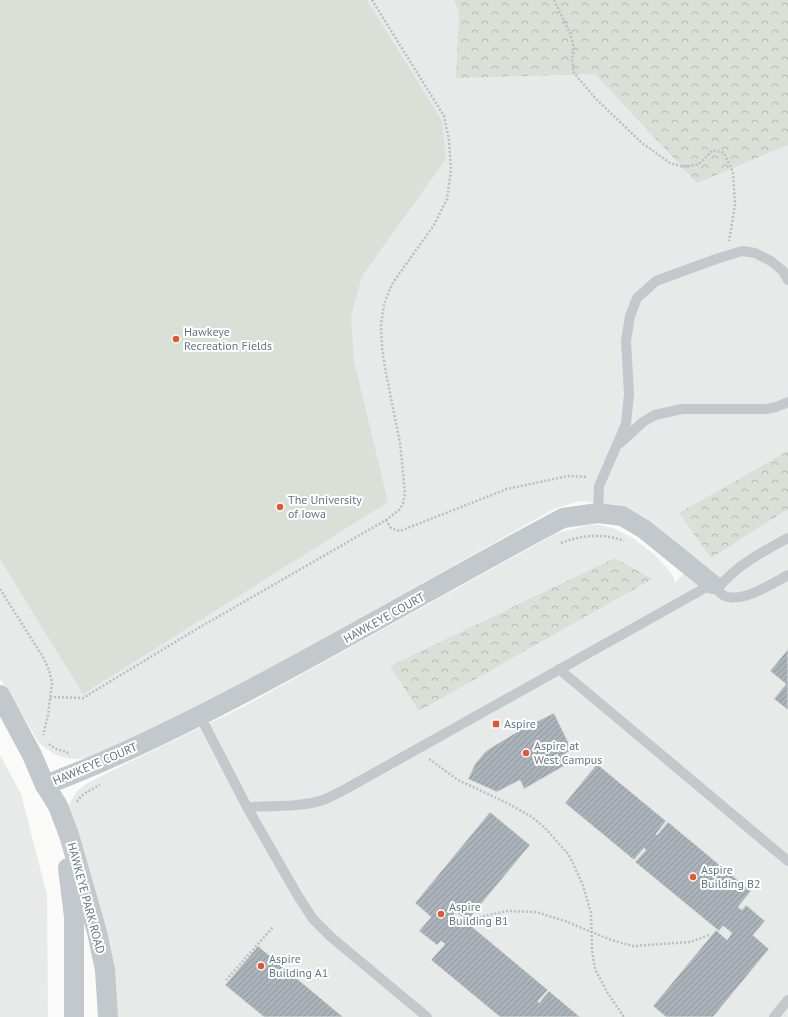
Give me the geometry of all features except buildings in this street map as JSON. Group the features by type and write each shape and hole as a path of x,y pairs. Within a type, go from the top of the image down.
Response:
{"street":[{"name":"HAWKEYE COURT","path":"45,785 151,740 200,716 336,644 563,518 598,513 622,516 644,528 715,586"},
{"name":"HAWKEYE PARK ROAD","path":"0,695 32,755 45,785 70,876 74,917 74,1017"},
{"name":"HAWKEYE PARK ROAD","path":"45,785 58,806 97,932 105,970 108,1017"}],"lane":[{"path":"598,513 599,486 626,424 628,410 626,341 630,316 637,298 656,281 672,274 742,251 755,253 771,261 783,271 788,280"},
{"path":"616,447 643,422 655,415 682,409 766,409 788,402"},
{"path":"247,807 306,804 322,801 559,669 715,586 747,561 788,538"},
{"path":"715,586 723,595 736,598 751,594 788,575"},
{"path":"559,669 788,861"},
{"path":"200,716 247,807 298,896 313,919 331,937 427,1017"},
{"path":"774,1017 788,1000"}],"path":[{"path":"50,697 83,698 195,630 386,520 399,510 403,504 405,493 400,443 382,348 381,325 384,304 392,284 434,225 447,199 451,170 449,140 444,116 372,0"},
{"path":"554,0 572,38 574,48 572,60 574,73 596,99 642,143 670,164 684,167 699,164 713,150 724,153 733,172 735,205 727,255"},
{"path":"386,520 392,528 400,531 507,489 568,476 602,478"},
{"path":"559,544 571,539 590,536 613,537 630,543"},
{"path":"0,589 50,670 52,684 48,715 43,736 49,744 56,749 67,752 84,793 105,783"},
{"path":"429,759 458,780 507,803 532,817 545,828 569,855 584,885 591,914 592,950 595,969 607,992 624,1017"},
{"path":"471,919 507,910 536,912 566,921 611,940 633,946 690,942 709,935"},
{"path":"226,980 273,927"}],"shaded area":[{"name":"The University of Iowa","path":"0,0 788,0 788,1017 114,1017 68,806 77,791 86,784 121,766 241,708 557,533 589,525 600,525 613,528 633,538 655,555 673,576 675,583 696,560 651,521 634,511 621,505 580,501 554,509 342,628 185,713 86,758 65,758 54,754 44,747 38,741 0,678"},
{"path":"0,755 21,794 47,895 48,1017 0,1017"}],"green space":[{"name":"Hawkeye Recreation Fields","path":"0,0 367,0 442,121 446,159 362,276 351,316 354,361 388,502 83,694 0,559"},
{"path":"454,0 788,0 788,145 697,183 595,74 456,78 459,12"},
{"path":"788,451 788,509 711,558 679,513"},
{"path":"615,558 652,579 419,711 390,666"}],"place":[{"name":"Hawkeye Recreation Fields","path":"176,339"},
{"name":"The University of Iowa","path":"280,507"},
{"name":"Aspire","path":"496,724"},
{"name":"Aspire at West Campus","path":"526,753"},
{"name":"Aspire Building B2","path":"693,877"},
{"name":"Aspire Building B1","path":"441,914"},
{"name":"Aspire Building A1","path":"261,966"}]}
